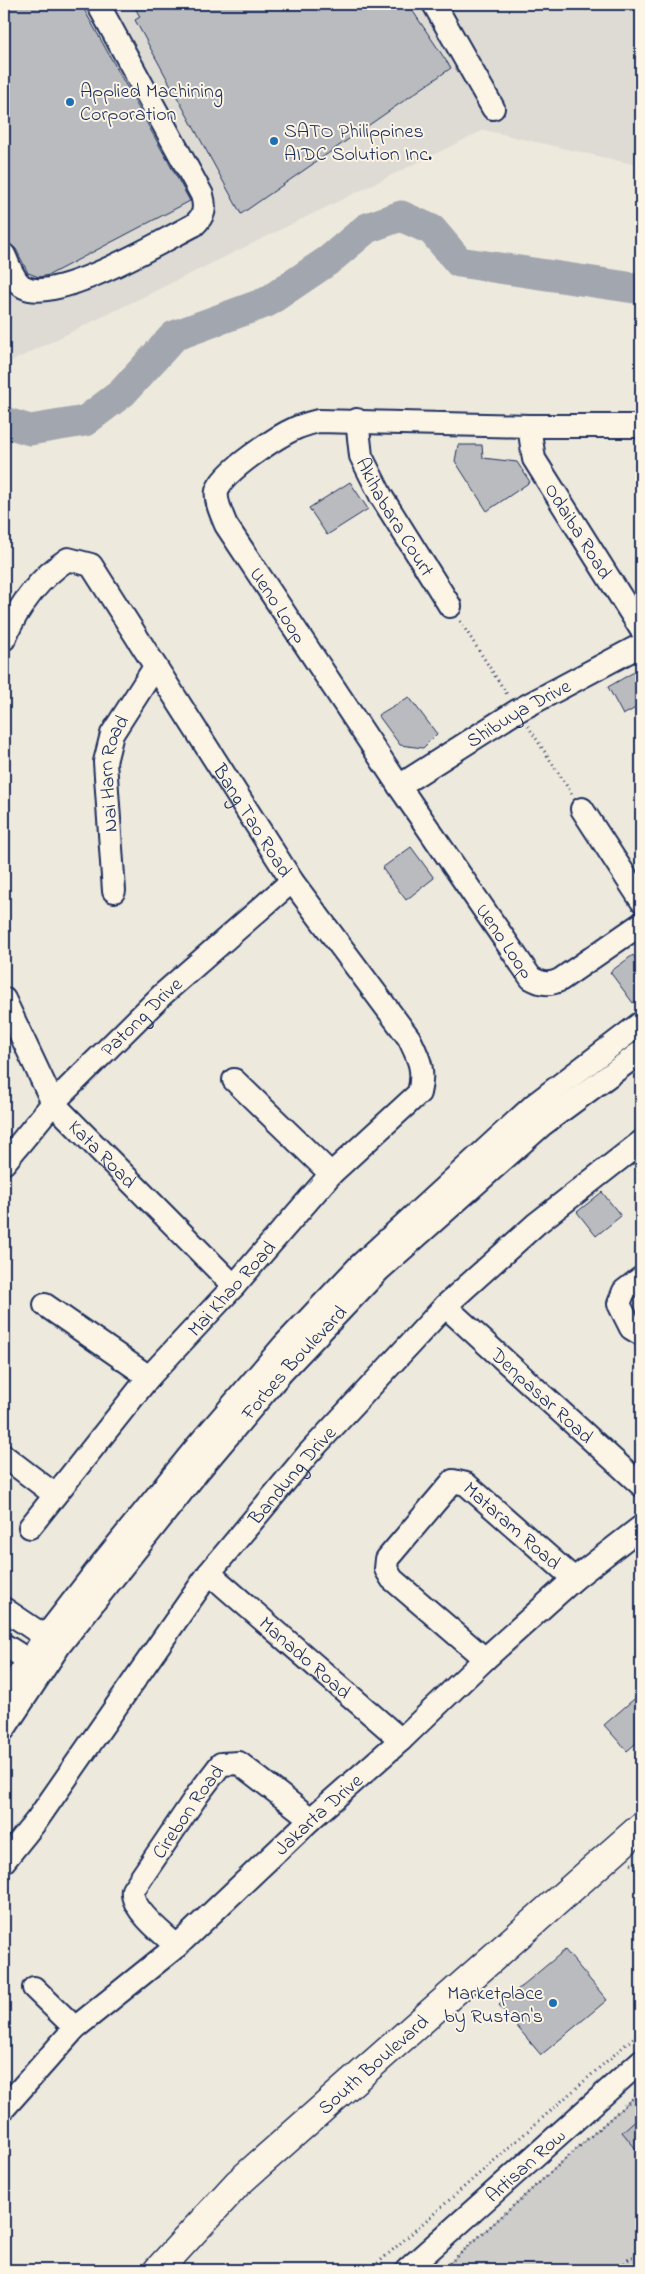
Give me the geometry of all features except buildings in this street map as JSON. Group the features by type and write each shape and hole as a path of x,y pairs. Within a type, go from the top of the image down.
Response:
{"main road":[{"name":"South Boulevard","path":"158,2270 238,2183 640,1831"}],"street":[{"path":"4,255 23,287 32,290 45,290 80,282 194,225 202,217 205,206 202,195 98,4"},
{"path":"434,4 493,108"},
{"name":"Ueno Loop","path":"641,426 529,426 357,420 318,421 297,427 254,454 226,478 217,491 219,509 226,525 288,622 531,978 541,983 552,984 641,924"},
{"name":"Akihabara Court","path":"357,420 361,456 381,496 450,606"},
{"name":"Odaiba Road","path":"529,426 534,459 641,629"},
{"name":"Bang Tao Road","path":"4,639 32,592 49,572 68,559 91,565 292,881 408,1038 419,1058 423,1076 419,1092"},
{"name":"Shibuya Drive","path":"399,786 517,711 641,645"},
{"name":"Nai Harn Road","path":"114,891 105,762 112,734 155,667"},
{"path":"582,809 641,900"},
{"name":"Patong Drive","path":"4,1163 54,1103 163,994 292,881"},
{"name":"Kata Road","path":"4,998 54,1103 234,1286"},
{"name":"Forbes Boulevard","path":"4,1729 37,1665 52,1642 199,1444 284,1345 360,1265 534,1105 641,1023"},
{"name":"Forbes Boulevard","path":"52,1642 282,1372 379,1270 542,1125 641,1052"},
{"path":"234,1080 331,1174"},
{"name":"Mai Khao Road","path":"30,1527 150,1377 234,1286 331,1174 419,1092"},
{"name":"Bandung Drive","path":"4,1861 37,1820 209,1573 308,1454 445,1306 536,1224 641,1142"},
{"path":"641,1278 624,1291 619,1304 631,1328 641,1334"},
{"path":"45,1306 150,1377"},
{"name":"Denpasar Road","path":"445,1306 641,1485"},
{"path":"4,1456 55,1495"},
{"name":"Mataram Road","path":"485,1659 392,1578 386,1569 387,1559 453,1481 466,1484 574,1579"},
{"name":"Jakarta Drive","path":"4,2108 75,2028 177,1946 311,1819 401,1740 485,1659 574,1579 641,1528"},
{"name":"Manado Road","path":"209,1573 401,1740"},
{"path":"4,1609 52,1642"},
{"path":"4,1645 37,1665"},
{"name":"Forbes Boulevard","path":"4,1696 37,1665"},
{"name":"Cirebon Road","path":"177,1946 153,1924 139,1907 134,1899 133,1890 198,1794 221,1764 239,1763 311,1819"},
{"path":"34,1988 75,2028"},
{"name":"Artisan Row","path":"407,2270 641,2061"}],"path":[{"path":"370,2270 641,2031"},
{"path":"442,2270 641,2091"},
{"path":"617,2270 631,2257 641,2257"}],"shaded area":[{"path":"4,4 641,4 641,166 484,130 4,365"},
{"path":"641,2091 641,2270 442,2270"}],"waterway":[{"path":"4,422 30,430 85,421 122,393 174,336 267,302 329,260 367,228 401,216 432,230 459,262 641,289"}],"place":[{"name":"Applied Machining Corporation","path":"70,102"},
{"name":"SATO Philippines AIDC Solution Inc.","path":"274,141"},
{"name":"Marketplace by Rustan's","path":"553,2003"}]}
